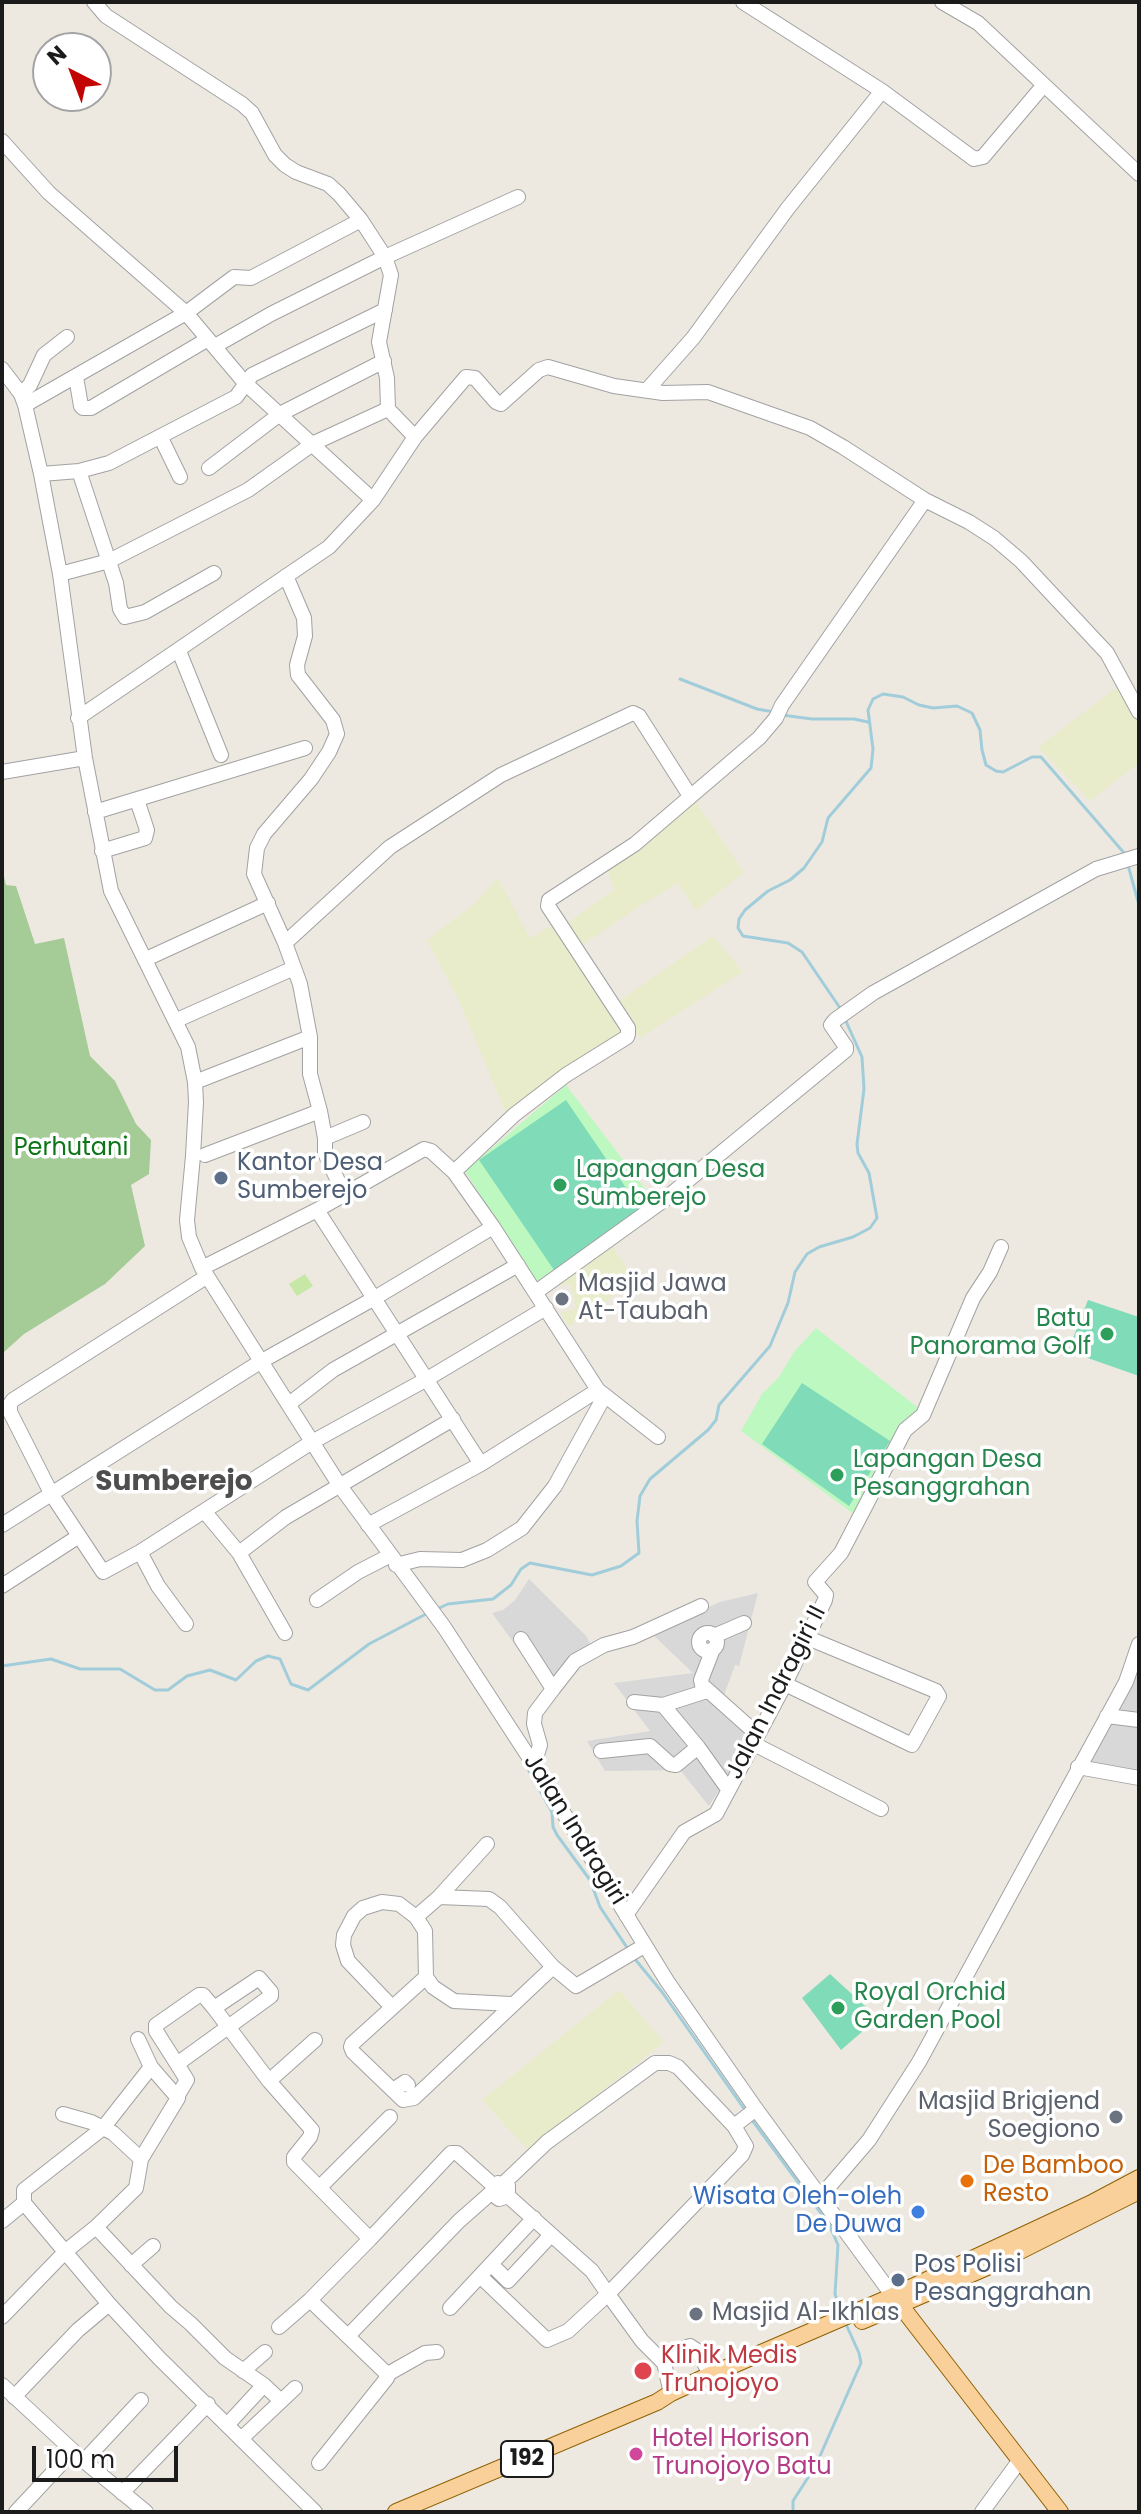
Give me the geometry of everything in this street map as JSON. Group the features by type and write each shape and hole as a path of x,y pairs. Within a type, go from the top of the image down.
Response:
{"main road":[{"name":"192","path":"896,2300 1139,2178"},
{"name":"192","path":"396,2512 664,2398 710,2375 992,2265 1139,2191"},
{"path":"896,2300 1060,2512"},
{"name":"192","path":"664,2398 675,2400 846,2321"}],"street":[{"path":"94,2 106,16 242,104 260,124 271,148 285,165 328,184 361,220 385,257 391,275 379,342 384,361 388,409 415,437"},
{"path":"743,2 882,91 974,159 979,159 1043,86"},
{"path":"942,2 978,23 1139,174"},
{"path":"647,390 693,338 788,208 882,91"},
{"path":"2,141 49,193 186,313 245,383 373,500"},
{"path":"76,377 81,406 91,408 212,342 385,257 518,197"},
{"path":"23,400 76,377 186,313 234,277 251,278 361,220"},
{"path":"41,474 79,471 109,463 236,397 252,375 385,310"},
{"path":"23,400 44,355 67,337"},
{"path":"209,468 280,414 384,361"},
{"path":"78,718 329,547 373,500 415,437 463,379 471,376 501,404 539,370 548,367 614,386 708,392 810,428 865,460 925,500 949,510 994,538 1042,581 1107,653 1139,712"},
{"path":"2,369 23,400"},
{"name":"Jalan Indragiri","path":"23,400 60,574 78,718 102,851 116,903 188,1047 195,1082 187,1220 189,1237 204,1273 340,1486 444,1627 534,1765 626,1915 636,1951 896,2300"},
{"path":"60,574 109,561 248,490 314,443 388,409"},
{"path":"161,438 180,477"},
{"path":"79,471 125,617 145,612 214,573"},
{"path":"454,1172 514,1115 566,1075 627,1037 628,1028 547,903 635,844 759,738 925,500"},
{"path":"286,576 304,618 305,636 297,665 298,675 333,720 337,734 311,779 264,834 257,848 254,874 300,984 310,1037 310,1074 320,1111 325,1153 344,1194"},
{"path":"179,651 221,755"},
{"path":"285,943 390,847 501,775 633,713 639,716 690,796"},
{"path":"95,812 305,748"},
{"path":"2,772 85,758"},
{"path":"102,851 145,838 147,830 137,800"},
{"path":"536,1292 664,1200 846,1050 831,1025 835,1020 873,993 1082,876 1114,862 1139,856"},
{"path":"146,959 268,903"},
{"path":"177,1020 294,968"},
{"path":"195,1082 310,1037"},
{"path":"205,1155 320,1111"},
{"path":"325,1138 363,1122"},
{"path":"546,1308 427,1379 312,1442 140,1552 103,1572 52,1495 10,1412 13,1400 204,1273 424,1149 431,1151 454,1172 493,1227 536,1292 601,1393 658,1437"},
{"path":"317,1210 481,1464"},
{"path":"2,1525 260,1362 493,1227"},
{"name":"Jalan Indragiri II","path":"626,1915 680,1837 689,1828 715,1816 785,1684 826,1598 815,1582 841,1553 905,1430 923,1415 973,1298 1001,1247"},
{"path":"289,1404 333,1370 518,1265"},
{"path":"368,1525 481,1464 601,1393"},
{"path":"317,1600 358,1572 393,1560 462,1560 487,1550 522,1528 555,1486 601,1393"},
{"path":"239,1553 286,1517 453,1419"},
{"path":"204,1511 239,1553 285,1633"},
{"path":"2,1586 79,1536"},
{"path":"140,1552 158,1586 186,1624"},
{"path":"534,1765 540,1745 533,1719 538,1706 572,1664 604,1645 633,1637 701,1606"},
{"path":"744,1623 714,1642 701,1680 707,1691 756,1740 881,1809"},
{"path":"785,1684 912,1745 939,1696 936,1691 808,1638"},
{"path":"521,1639 553,1689"},
{"path":"821,2196 869,2140 919,2062 1126,1682 1139,1644"},
{"path":"634,1702 663,1705 707,1691"},
{"path":"663,1705 728,1789"},
{"path":"1107,1716 1139,1720"},
{"path":"601,1751 650,1746 672,1765 698,1747"},
{"path":"1078,1767 1139,1778"},
{"path":"416,1917 439,1897 487,1844"},
{"path":"439,1897 494,1901 553,1967 576,1986 636,1951"},
{"path":"392,2007 348,1961 343,1945 344,1935 354,1916 374,1903 399,1904 416,1917 426,1936 426,1977 433,1987 454,2001 511,2004"},
{"path":"426,1977 351,2047 403,2100 414,2098 553,1967"},
{"path":"177,2064 271,1996 271,1992 259,1978 214,2008"},
{"path":"2,2317 66,2251 136,2188 141,2159 187,2080 155,2026 199,1995 203,1995 214,2008 269,2081 312,2130 293,2159 370,2239"},
{"path":"138,2039 151,2067 178,2095"},
{"path":"269,2081 315,2040"},
{"path":"348,2336 459,2221 500,2189 547,2142 655,2063 678,2067 735,2126 746,2146 742,2155 608,2294 566,2332 547,2340 480,2276"},
{"path":"151,2067 103,2128 30,2184 22,2195 24,2203 109,2304 315,2512"},
{"path":"393,2090 405,2082 408,2085"},
{"path":"735,2126 754,2111"},
{"path":"63,2114 103,2128 127,2144 141,2159"},
{"path":"320,2187 390,2117"},
{"path":"279,2327 310,2300 451,2153 457,2153 592,2271 642,2341 666,2355"},
{"path":"2,2221 24,2203"},
{"path":"450,2308 534,2218"},
{"path":"96,2227 171,2307 225,2358 281,2401"},
{"path":"492,2265 508,2281 551,2235"},
{"path":"131,2265 153,2246"},
{"path":"310,2300 386,2375"},
{"path":"14,2397 78,2330 109,2304"},
{"path":"666,2355 685,2346 695,2348 710,2375"},
{"path":"243,2371 265,2352"},
{"path":"319,2463 386,2375 425,2353 437,2352"},
{"path":"664,2398 666,2355"},
{"path":"2,2385 78,2456 146,2512"},
{"path":"228,2424 264,2385"},
{"path":"242,2438 295,2388"},
{"path":"16,2512 141,2400"},
{"path":"122,2493 208,2404"},
{"path":"982,2512 1020,2460"}],"shaded area":[{"path":"529,1579 587,1637 592,1649 549,1691 492,1613 503,1610 515,1600"},
{"path":"758,1593 739,1666 735,1665 723,1698 758,1728 709,1806 680,1770 605,1771 587,1741 650,1731 614,1683 693,1673 651,1633 720,1602"},
{"path":"1139,1654 1139,1771 1088,1762"}],"green space":[{"path":"1120,685 1139,725 1139,763 1090,801 1038,747"},
{"path":"694,799 744,872 696,911 678,883 581,946 567,923 614,890 607,869"},
{"name":"Perhutani","path":"2,868 6,885 16,886 35,944 64,938 90,1056 115,1081 136,1124 151,1140 149,1174 131,1185 145,1246 105,1284 24,1334 4,1352"},
{"path":"498,878 530,938 554,924 623,1031 507,1116 459,1001 427,940 474,904"},
{"path":"713,936 743,972 640,1038 616,1003"},
{"name":"Lapangan Desa Sumberejo","path":"566,1085 656,1203 537,1285 465,1171"},
{"name":"Lapangan Desa Sumberejo","path":"566,1100 641,1210 554,1270 479,1160"},
{"path":"612,1245 635,1281 569,1327 560,1313 576,1308 570,1284 560,1286 560,1282"},
{"path":"305,1274 313,1286 297,1296 289,1284"},
{"name":"Batu Panorama Golf","path":"1088,1300 1139,1317 1139,1376 1068,1351"},
{"path":"816,1328 921,1410 855,1515 741,1431 762,1394"},
{"name":"Lapangan Desa Pesanggrahan","path":"802,1383 890,1441 849,1506 762,1444"},
{"name":"Royal Orchid Garden Pool","path":"830,1974 878,2018 841,2050 802,1998"},
{"path":"619,1990 664,2042 528,2150 482,2100"}],"waterway":[{"path":"680,679 757,709 774,712"},
{"path":"840,1008 802,952 788,943 743,936 738,928 745,910 804,868 822,842 828,818 871,768 873,749 868,710 873,699 883,694 903,697 933,708 957,706 972,713 980,730 986,765 1003,772 1032,757 1041,757 1125,854"},
{"path":"782,715 868,722"},
{"path":"1128,865 1139,905"},
{"path":"437,1609 448,1604 493,1599 511,1585 521,1569 530,1563 592,1575 621,1566 639,1553 637,1521 640,1496 650,1479 708,1430 716,1420 719,1405 770,1346 788,1303 795,1272 807,1254 819,1247 853,1237 870,1228 877,1218 869,1173 858,1153 857,1144 864,1089 862,1057 845,1019"},
{"path":"2,1666 51,1659 80,1669 120,1669 155,1690 168,1690 187,1676 210,1670 236,1680 256,1661 268,1656 280,1659 291,1684 308,1690 369,1644 426,1614"},
{"path":"524,1762 552,1812 557,1835 590,1880 600,1907 628,1949"},
{"path":"634,1958 662,1992 745,2110"},
{"path":"752,2120 829,2224 838,2245 835,2294 841,2312"},
{"path":"793,2512 793,2501 816,2465 861,2363 845,2322"}],"place":[{"name":"Kantor Desa Sumberejo","path":"221,1178"},
{"name":"Lapangan Desa Sumberejo","path":"560,1185"},
{"name":"Masjid Jawa At-Taubah","path":"562,1299"},
{"name":"Batu Panorama Golf","path":"1107,1334"},
{"name":"Lapangan Desa Pesanggrahan","path":"837,1475"},
{"name":"Royal Orchid Garden Pool","path":"838,2008"},
{"name":"Masjid Brigjend Soegiono","path":"1116,2117"},
{"name":"De Bamboo Resto","path":"967,2181"},
{"name":"Wisata Oleh-oleh De Duwa","path":"918,2212"},
{"name":"Pos Polisi Pesanggrahan","path":"898,2280"},
{"name":"Masjid Al-Ikhlas","path":"696,2314"},
{"name":"Klinik Medis Trunojoyo","path":"643,2371"},
{"name":"Hotel Horison Trunojoyo Batu","path":"636,2454"}],"district":[{"name":"Sumberejo","path":"174,1483"}]}
